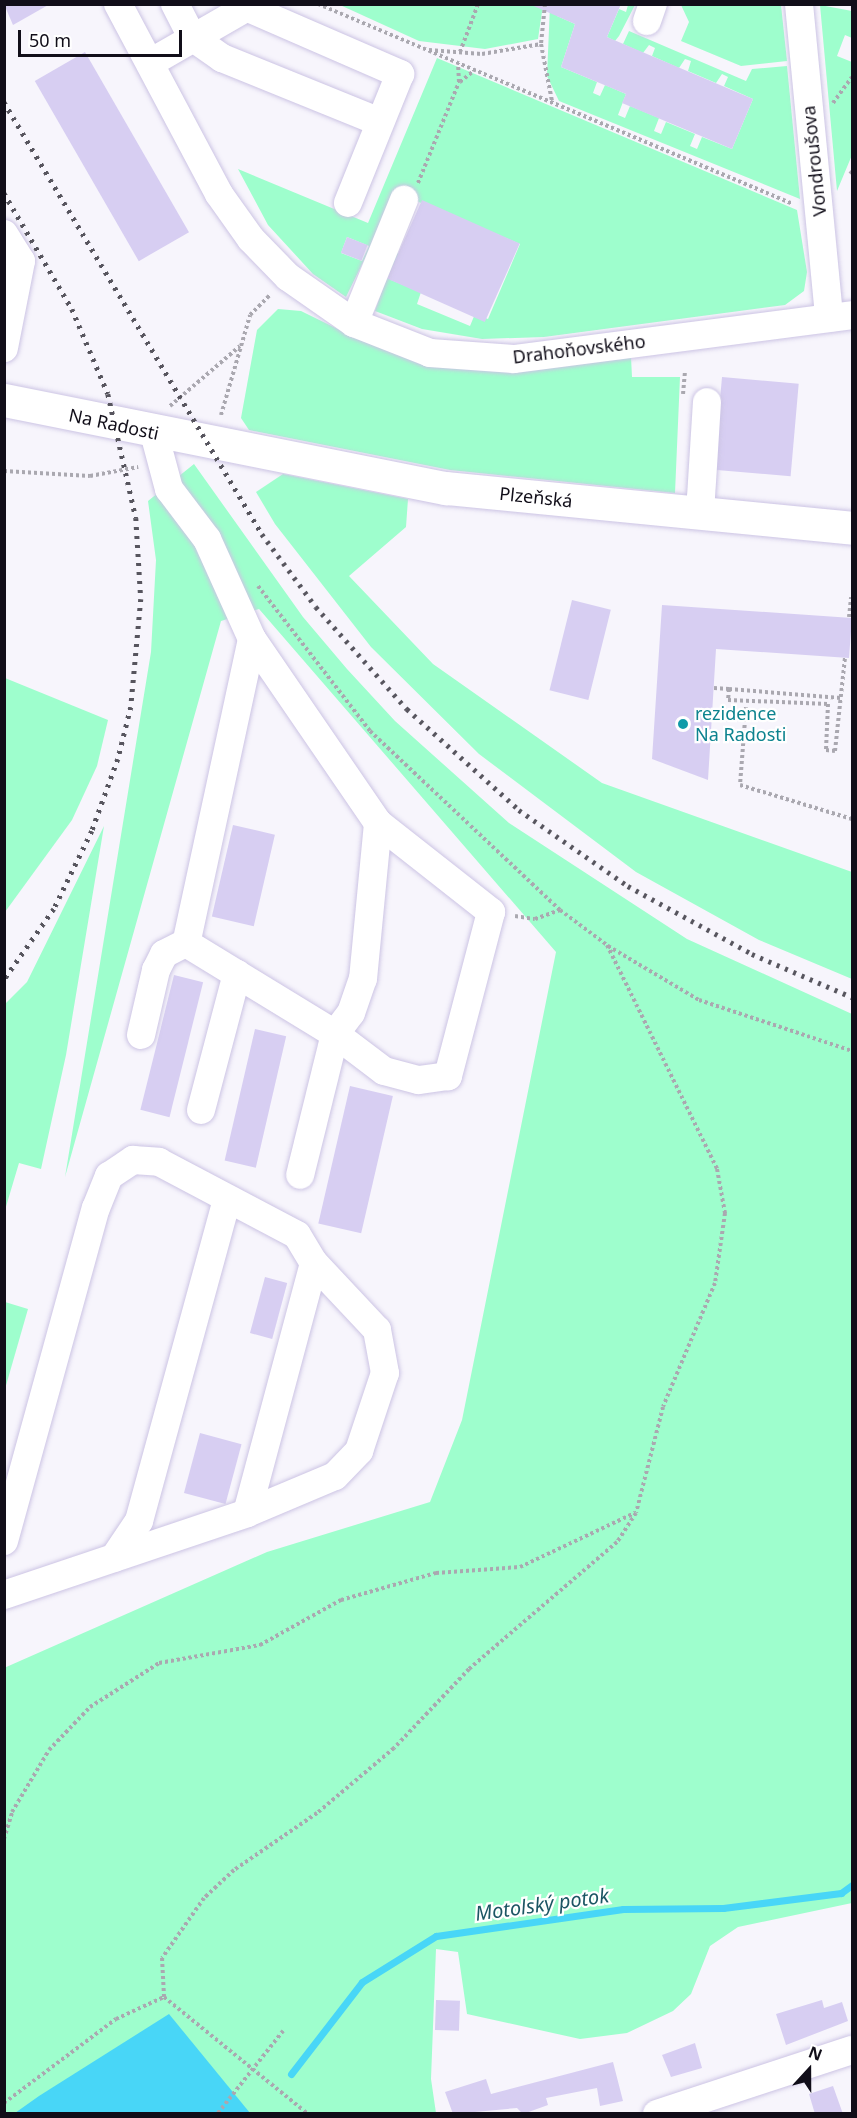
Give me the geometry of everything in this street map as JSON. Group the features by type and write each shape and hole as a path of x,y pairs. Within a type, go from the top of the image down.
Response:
{"main road":[{"name":"Na Radosti","path":"4,400 159,436 223,446"},
{"name":"Plzeňská","path":"223,446 446,489 852,528"}],"street":[{"name":"Drahoňovského","path":"118,4 219,194 251,240 288,277 354,323 430,353 514,359 841,317"},
{"path":"175,4 192,37 222,58 377,121"},
{"name":"Vondroušova","path":"799,4 819,216 841,317"},
{"path":"150,63 240,7 400,74 377,121 348,203"},
{"path":"354,323 404,200"},
{"path":"4,234 21,261 4,348"},
{"path":"700,513 707,402"},
{"path":"159,436 169,489 207,539 252,639 378,823 490,912 448,1076 418,1080 384,1071 334,1034 186,943"},
{"path":"186,943 252,639"},
{"path":"300,1175 334,1034 351,1012 363,979 378,823"},
{"path":"141,1035 156,970 164,954 186,943"},
{"path":"201,1110 237,974"},
{"path":"4,1541 109,1176 133,1160 159,1162 297,1235 314,1263 377,1330 385,1373 359,1451 335,1476 247,1513 4,1595"},
{"path":"114,1558 139,1521 227,1199"},
{"path":"247,1513 314,1263"},
{"path":"657,2114 852,2050"}],"path":[{"path":"318,4 819,216"},
{"path":"459,52 478,4"},
{"path":"545,4 541,44 553,102"},
{"path":"426,50 516,52 541,44"},
{"path":"404,200 421,181 459,83 458,63"},
{"path":"459,83 475,70"},
{"path":"831,106 852,77"},
{"path":"223,446 221,410 250,315 288,277"},
{"path":"4,471 90,476 159,436 240,346"},
{"path":"256,584 370,731 560,910 607,945 699,1000 852,1051"},
{"path":"849,617 851,597"},
{"path":"729,688 728,700 828,704 826,750 836,751 845,658"},
{"path":"714,688 841,698"},
{"path":"746,707 740,785 852,819"},
{"path":"490,912 535,919 560,910"},
{"path":"308,2114 164,1997 162,1958 204,1898 394,1748 469,1669 616,1542 636,1513 663,1407 715,1283 725,1214 717,1169 607,945"},
{"path":"4,1839 12,1812 49,1750 90,1707 159,1663 260,1645 341,1600 436,1573 520,1567 636,1513"},
{"path":"4,2103 116,2019 164,1997"},
{"path":"218,2114 283,2031"}],"green space":[{"path":"340,5 543,5 538,39 485,49 419,41"},
{"path":"550,5 561,5 557,16 575,24 561,67 597,82 593,93 600,96 605,85 626,94 618,115 625,118 630,106 659,118 654,131 661,134 666,122 695,134 690,146 697,149 702,137 732,149 753,99 724,86 728,77 722,74 716,83 688,71 691,61 685,59 679,68 652,56 655,48 649,45 643,53 623,44 629,31 746,81 752,69 787,66 800,199 559,101 547,76"},
{"path":"628,5 635,5 619,36 615,41 607,37 619,9 626,12"},
{"path":"681,5 781,5 787,61 741,66 681,41 689,22"},
{"path":"820,5 852,11 852,38 845,35 837,56 852,62 852,155 837,191"},
{"path":"437,58 797,210 807,272 804,291 785,305 544,337 482,339 422,329 375,311 395,253 402,254 391,280 421,292 417,304 470,326 475,314 488,319 520,244 397,193 346,297 313,274 268,225 238,169 368,223","holes":["347,237 369,246 362,261 341,253"]},
{"path":"278,309 301,311 356,338 631,357 632,377 680,377 675,493 450,470 249,430 241,418 257,330"},
{"path":"194,464 303,617 347,669 395,721 509,823 687,939 852,1014 852,1903 738,1927 710,1946 691,1994 673,2011 627,2033 580,2039 467,2014 458,1952 436,1949 431,2079 436,2113 5,2113 4,1668 267,1552 430,1502 462,1420 556,952 259,609 221,621 65,1177 151,652 156,560 148,501"},
{"path":"283,474 408,499 406,527 349,576 433,664 602,783 852,872 852,979 759,940 636,872 479,754 371,647 275,524 256,492"},
{"path":"5,678 108,720 97,766 72,820 5,912"},
{"path":"104,826 66,1055 41,1169 19,1163 5,1210 5,1004 27,982"},
{"path":"4,1302 28,1309 5,1389"}],"water":[{"path":"169,2014 250,2113 15,2113 39,2096"}],"building":[{"path":"4,4 50,4 13,25"},
{"path":"529,4 621,4 607,37 753,99 732,149 622,103 626,94 561,67 575,24"},
{"path":"85,52 189,232 139,261 35,81"},
{"path":"422,200 520,244 485,322 387,279"},
{"path":"347,237 368,245 361,261 341,253"},
{"path":"722,377 799,384 791,476 714,470"},
{"path":"572,600 611,610 588,700 550,690"},
{"name":"rezidence Na Radosti","path":"662,605 852,618 849,658 716,649 708,780 652,759"},
{"path":"233,825 275,835 254,926 212,917"},
{"path":"174,975 203,982 169,1117 140,1110"},
{"path":"255,1029 286,1036 256,1168 225,1161"},
{"path":"350,1086 393,1096 361,1233 318,1223"},
{"path":"265,1277 287,1283 272,1339 250,1333"},
{"path":"200,1433 242,1444 225,1504 184,1493"},
{"path":"436,2000 460,2001 459,2031 435,2030"},
{"path":"822,2000 824,2008 842,2002 848,2021 786,2045 776,2014"},
{"path":"695,2043 702,2068 671,2077 662,2055"},
{"path":"613,2062 623,2101 600,2106 597,2088 546,2098 548,2105 523,2114 517,2108 453,2114 445,2092 486,2079 491,2094"},
{"path":"833,2086 843,2114 815,2114 809,2094"}],"waterway":[{"name":"Motolský potok","path":"291,2074 362,1982 436,1936 623,1909 723,1908 841,1893 852,1885"}],"railway":[{"path":"4,102 262,534 316,607 407,709 519,810 628,886 752,954 852,997"},
{"path":"4,193 72,309 108,394 136,518 141,599 131,707 118,759 92,831 54,909 4,980"}],"place":[{"name":"rezidence Na Radosti","path":"683,724"}]}
